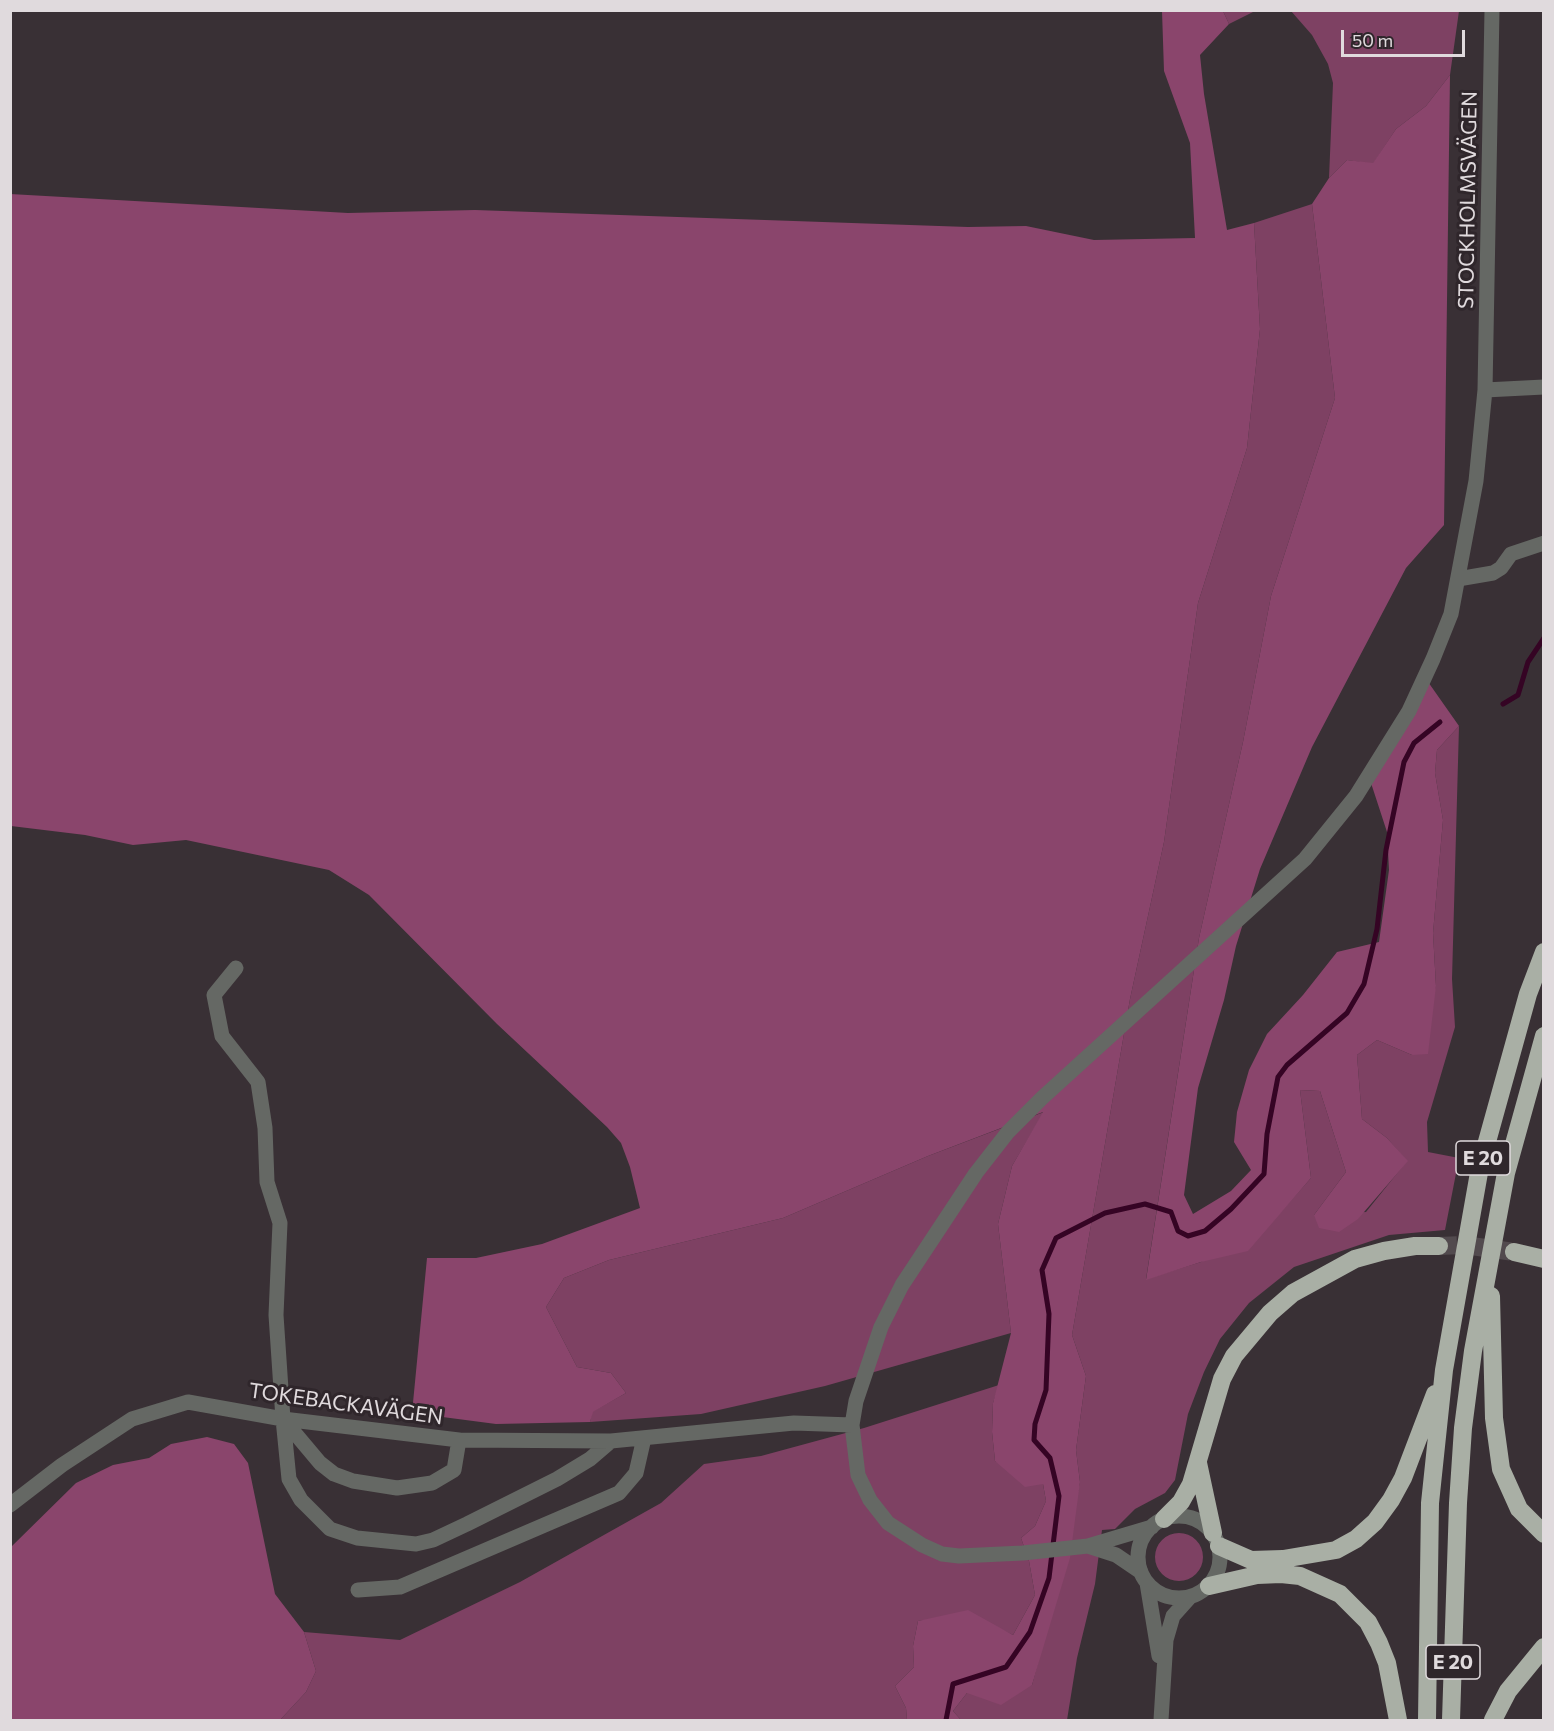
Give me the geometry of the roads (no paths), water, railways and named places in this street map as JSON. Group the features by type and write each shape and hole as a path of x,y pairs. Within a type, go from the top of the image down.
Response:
{"highway":[{"name":"E 20","path":"1426,1720 1430,1503 1444,1370 1480,1167 1528,994 1544,952"},
{"name":"E 20","path":"1451,1720 1463,1428 1490,1251 1519,1122 1544,1036"},
{"path":"1158,1523 1182,1502 1198,1463 1205,1429 1222,1379 1234,1356 1270,1313 1293,1293 1355,1259 1394,1249 1439,1246"},
{"path":"1490,1251 1494,1418 1501,1469 1519,1509 1544,1534"},
{"path":"1514,1252 1544,1259"},
{"path":"1198,1463 1216,1540 1251,1560 1283,1559 1336,1550 1356,1539 1376,1522 1395,1493 1444,1370"},
{"path":"1209,1586 1257,1575 1281,1574 1300,1576 1340,1594 1368,1622 1379,1643 1387,1663 1398,1720"},
{"path":"1492,1720 1508,1691 1544,1647"}],"street":[{"name":"STOCKHOLMSVÄGEN","path":"852,1425 866,1366 881,1327 902,1285 976,1173 1008,1132 1042,1098 1277,886 1333,826 1356,796 1409,711 1452,614 1476,481 1485,390 1492,10"},
{"path":"1485,390 1544,387"},
{"path":"1458,579 1493,573 1501,568 1511,554 1544,543"},
{"path":"236,968 214,995 222,1036 258,1082 265,1128 267,1182 280,1223 276,1315 282,1419 289,1479 301,1500 330,1529 357,1538 395,1544 416,1544 433,1540 557,1479 590,1459 611,1441"},
{"name":"TOKEBACKAVÄGEN","path":"10,1505 62,1465 132,1419 188,1402 282,1419 459,1440 611,1441 794,1423 852,1425"},
{"path":"282,1419 320,1463 334,1474 353,1481 397,1488 432,1484 454,1470 459,1440"},
{"path":"852,1425 858,1475 870,1500 888,1523 922,1545 942,1554 959,1556 1023,1553 1088,1546 1177,1516 1203,1523 1216,1540 1221,1560 1217,1574 1209,1586 1190,1597 1173,1616 1169,1625 1162,1674 1161,1720"},
{"path":"358,1590 400,1587 619,1493 636,1473 644,1438"},
{"path":"1158,1523 1140,1548 1162,1674"},
{"path":"1088,1546 1116,1555 1144,1577 1154,1589 1171,1597 1190,1597"}],"waterway":[{"path":"1503,704 1518,695 1528,662 1544,638"},
{"path":"946,1720 953,1684 1006,1667 1030,1632 1049,1578 1059,1496 1050,1458 1034,1440 1035,1424 1046,1390 1049,1314 1042,1270 1056,1238 1105,1213 1145,1204 1171,1212 1178,1231 1188,1236 1205,1231 1231,1209 1264,1174 1267,1134 1278,1077 1287,1065 1347,1013 1364,984 1377,929 1386,850 1404,762 1414,743 1440,722"}],"tunnel":[{"path":"1439,1246 1464,1245 1514,1252"}]}
